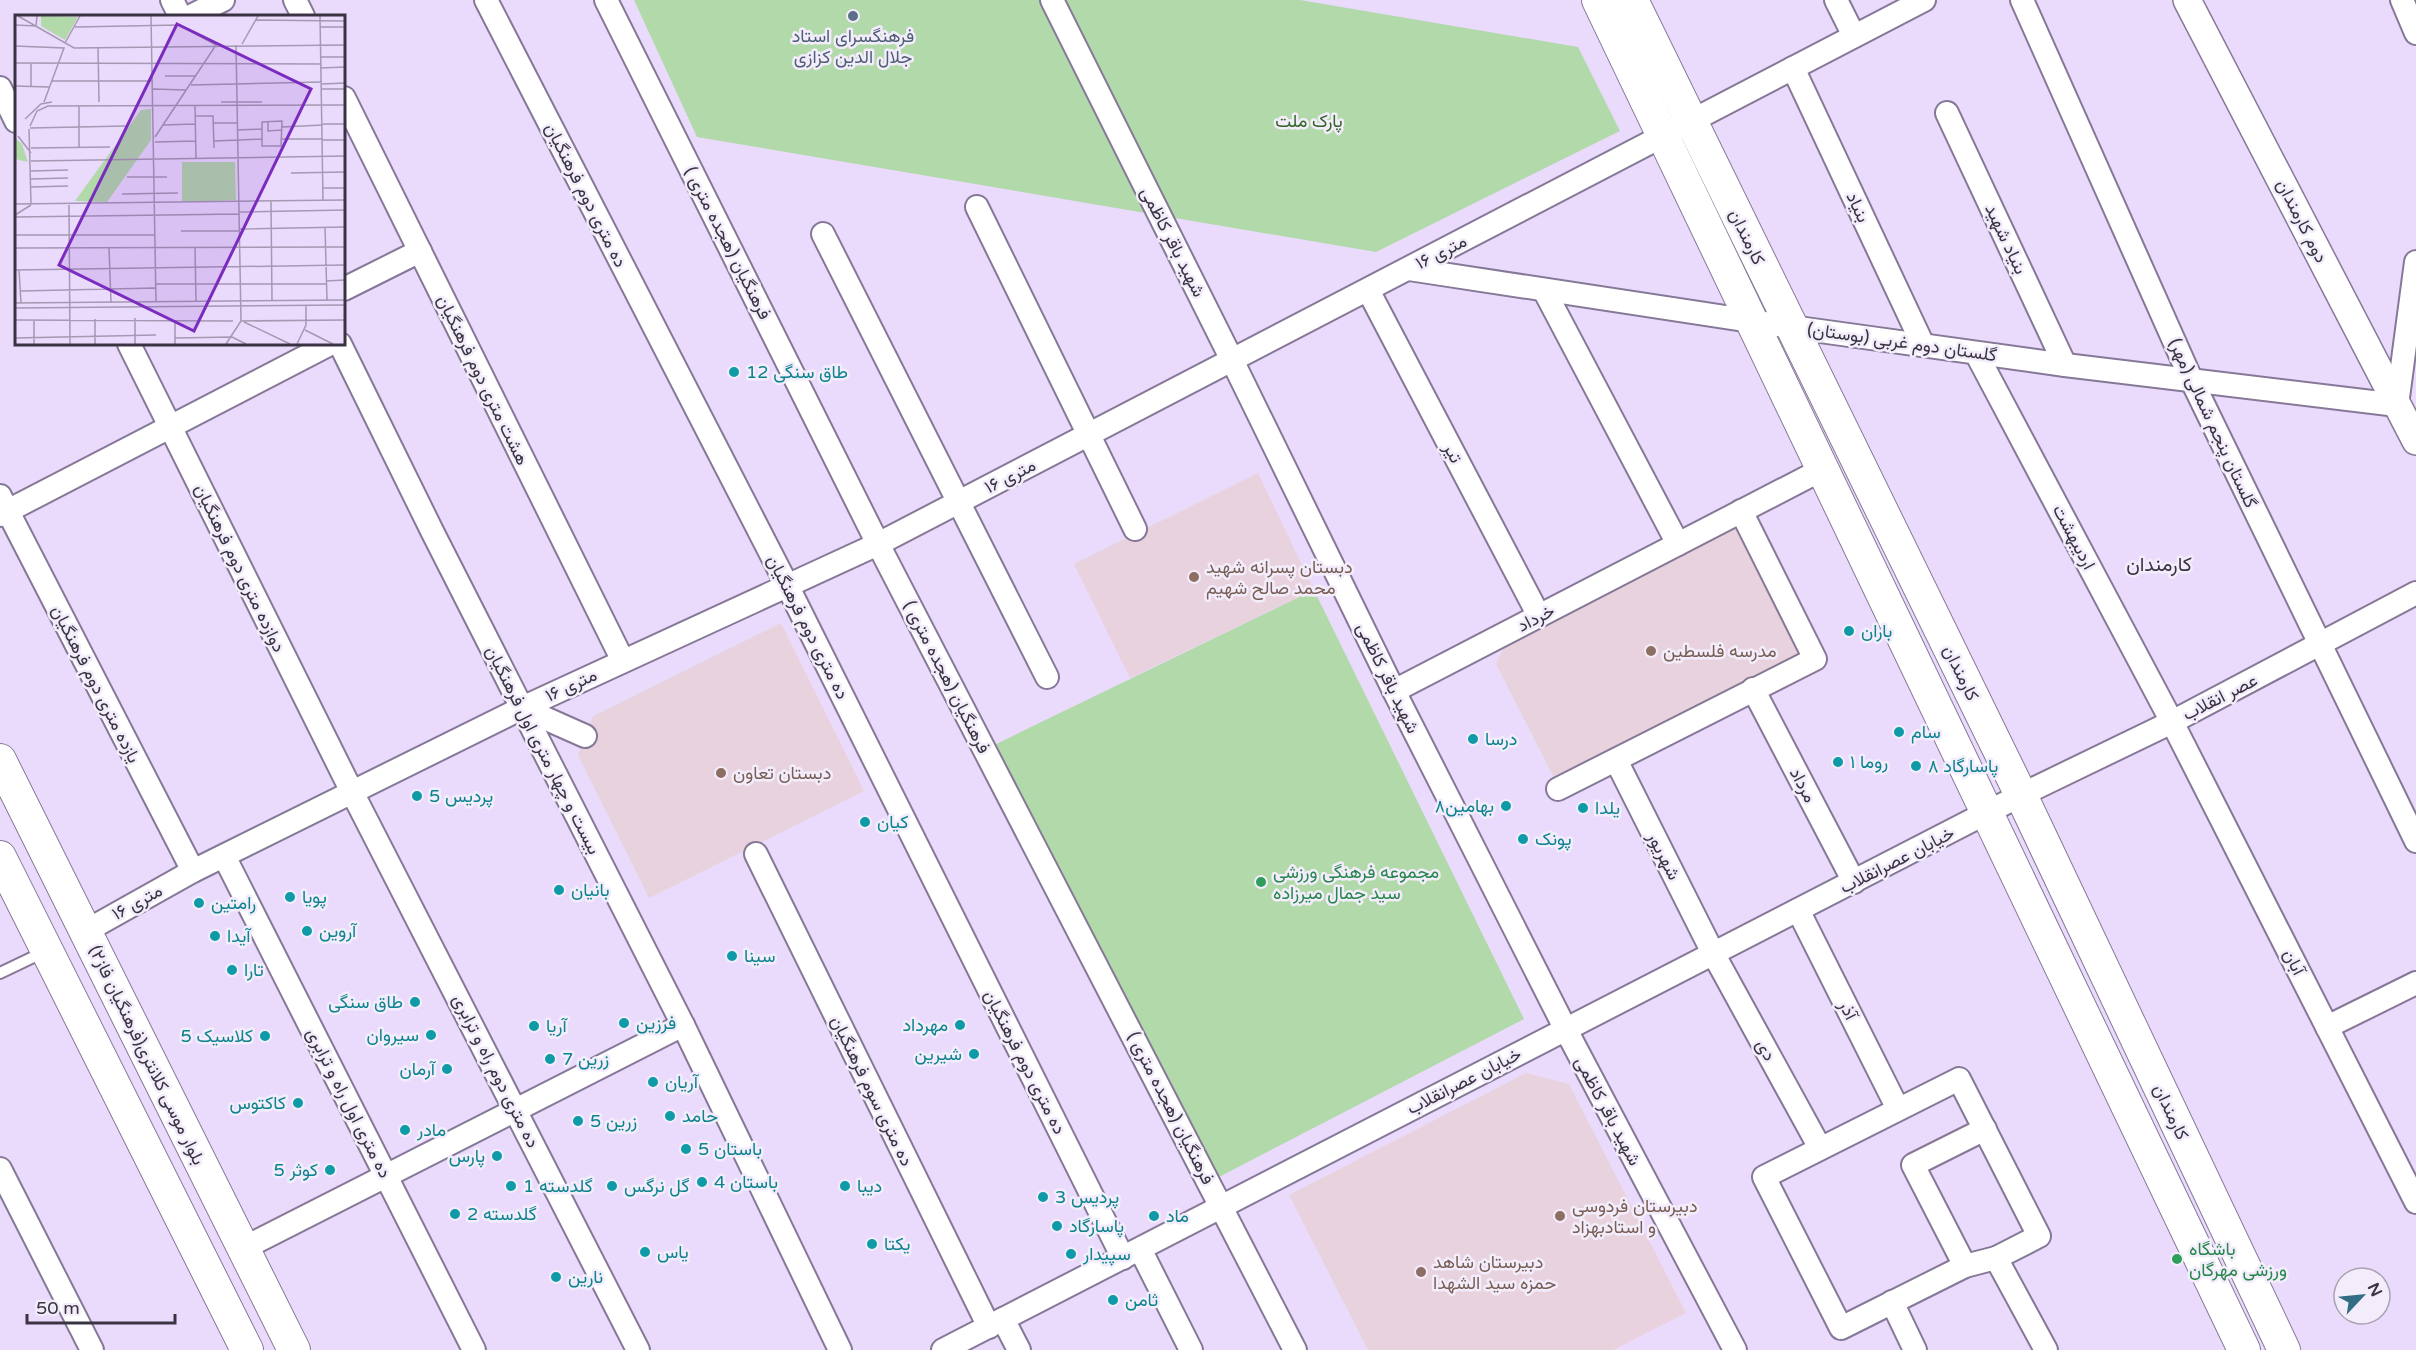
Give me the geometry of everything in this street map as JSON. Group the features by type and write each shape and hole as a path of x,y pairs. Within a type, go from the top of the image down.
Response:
{"main road":[{"name":"کارمندان","path":"1598,0 1677,129 1791,327 2021,795 2284,1350"},
{"name":"کارمندان","path":"1632,0 1677,129 1752,321 2244,1350"},
{"name":"بلوار موسی کلانتری(فرهنگیان فاز۲)","path":"0,760 242,1250 294,1350"},
{"path":"0,857 247,1350"}],"street":[{"path":"172,0 180,15"},
{"path":"193,15 223,0"},
{"path":"295,0 302,15"},
{"name":"ده متری دوم فرهنگیان","path":"486,0 1131,1253 1191,1350"},
{"name":"فرهنگیان (هجده متری )","path":"606,0 878,544 1295,1350"},
{"name":"شهید باقر کاظمی","path":"1052,0 1394,691 1565,1028 1735,1350"},
{"path":"1836,0 1854,36"},
{"name":"۱۶ متری","path":"86,931 192,872 522,708 878,544 1924,0"},
{"name":"گلستان پنجم شمالی (مهر)","path":"2022,0 2191,379 2416,841"},
{"name":"دوم کارمندان","path":"2187,0 2416,441"},
{"path":"2402,0 2416,33"},
{"name":"بنیاد","path":"1793,68 1923,345"},
{"name":"هشت متری دوم فرهنگیان","path":"346,111 420,251 622,661"},
{"name":"بنیاد شهید","path":"1947,113 2065,365"},
{"path":"977,207 1135,529"},
{"path":"823,234 1047,677"},
{"path":"345,288 420,251"},
{"path":"2397,405 2416,262"},
{"name":"گلستان دوم غربی (بوستان)","path":"1408,269 1976,353 2397,405"},
{"name":"تیر","path":"1368,290 1539,616"},
{"path":"1544,290 1678,543"},
{"name":"دوازده متری دوم فرهنگیان","path":"130,345 352,792"},
{"path":"2,507 328,345"},
{"name":"بیست و چهار متری اول فرهنگیان","path":"340,345 683,1025 840,1350"},
{"name":"اردیبهشت","path":"1976,353 2172,722"},
{"name":"خرداد","path":"1394,691 1823,469"},
{"name":"یازده متری دوم فرهنگیان","path":"2,507 192,872"},
{"path":"1558,789 1815,659 1741,512"},
{"name":"عصر انقلاب","path":"1987,814 2021,795 2172,722 2416,593"},
{"name":"مرداد","path":"1753,689 1854,882"},
{"path":"522,708 585,736"},
{"name":"آبان","path":"2172,722 2416,1202"},
{"name":"شهریور","path":"1616,759 1713,952"},
{"name":"ده متری دوم راه و ترابری","path":"352,792 638,1350"},
{"name":"خیابان عصرانقلاب","path":"943,1350 1713,952 1987,814"},
{"name":"ده متری سوم فرهنگیان","path":"756,854 996,1323 1019,1350"},
{"name":"ده متری اول راه و ترابری","path":"224,856 474,1350"},
{"name":"آذر","path":"1797,910 1898,1109"},
{"name":"دی","path":"1713,952 1820,1148"},
{"path":"2327,1027 2416,982"},
{"path":"242,1250 683,1025"},
{"path":"1959,1079 1985,1129 2039,1236 1996,1258 1965,1266 1841,1328 1764,1177 1959,1079"},
{"path":"1965,1266 1913,1164 1985,1129"},
{"path":"0,1169 92,1350"},
{"path":"1996,1258 2046,1350"},
{"path":"1892,1302 1915,1350"}],"lane":[{"path":"0,973 47,950"}],"shaded area":[{"name":"دبستان پسرانه شهید محمد صالح شهیم","path":"1258,473 1314,590 1130,678 1074,564"},
{"name":"مدرسه فلسطین","path":"1736,528 1801,656 1556,782 1496,664 1504,646"},
{"name":"دبستان تعاون","path":"781,623 864,791 649,898 578,755 593,716"},
{"path":"1526,1073 1569,1084 1686,1313 1613,1350 1368,1350 1289,1195"}],"green space":[{"name":"پارک ملت","path":"634,0 1300,0 1578,47 1620,131 1376,252 697,137"},
{"name":"مجموعه فرهنگی ورزشی سید جمال میرزاده","path":"1314,590 1524,1019 1219,1177 994,745"}],"place":[{"name":"فرهنگسرای استاد جلال الدین کزازی","path":"853,16"},
{"name":"طاق سنگی 12","path":"734,372"},
{"name":"دبستان پسرانه شهید محمد صالح شهیم","path":"1194,577"},
{"name":"باران","path":"1849,631"},
{"name":"مدرسه فلسطین","path":"1651,651"},
{"name":"سام","path":"1899,732"},
{"name":"درسا","path":"1473,739"},
{"name":"روما ۱","path":"1838,762"},
{"name":"پاسارگاد ۸","path":"1916,766"},
{"name":"دبستان تعاون","path":"721,773"},
{"name":"پردیس 5","path":"417,796"},
{"name":"بهامین۸","path":"1506,806"},
{"name":"یلدا","path":"1583,808"},
{"name":"کیان","path":"865,822"},
{"name":"پونک","path":"1523,839"},
{"name":"مجموعه فرهنگی ورزشی سید جمال میرزاده","path":"1261,882"},
{"name":"بانیان","path":"559,890"},
{"name":"پویا","path":"290,897"},
{"name":"رامتین","path":"199,903"},
{"name":"آروین","path":"307,931"},
{"name":"آیدا","path":"215,936"},
{"name":"سینا","path":"732,956"},
{"name":"تارا","path":"232,970"},
{"name":"طاق سنگی","path":"415,1002"},
{"name":"فرزین","path":"624,1023"},
{"name":"مهرداد","path":"960,1025"},
{"name":"آریا","path":"534,1026"},
{"name":"سیروان","path":"431,1035"},
{"name":"کلاسیک 5","path":"265,1036"},
{"name":"شیرین","path":"974,1054"},
{"name":"زرین 7","path":"550,1059"},
{"name":"آرمان","path":"447,1069"},
{"name":"آریان","path":"653,1082"},
{"name":"کاکتوس","path":"298,1103"},
{"name":"حامد","path":"670,1116"},
{"name":"زرین 5","path":"578,1121"},
{"name":"مادر","path":"405,1130"},
{"name":"باستان 5","path":"686,1149"},
{"name":"پارس","path":"497,1156"},
{"name":"کوثر 5","path":"330,1170"},
{"name":"باستان 4","path":"702,1182"},
{"name":"گلدسته 1","path":"511,1186"},
{"name":"گل نرگس","path":"612,1186"},
{"name":"دیبا","path":"845,1186"},
{"name":"پردیس 3","path":"1043,1197"},
{"name":"گلدسته 2","path":"455,1214"},
{"name":"ماد","path":"1154,1216"},
{"name":"دبیرستان فردوسی و استادبهزاد","path":"1560,1216"},
{"name":"پاسارگاد","path":"1057,1226"},
{"name":"یکتا","path":"872,1244"},
{"name":"یاس","path":"645,1252"},
{"name":"سپیدار","path":"1071,1254"},
{"name":"باشگاه ورزشی مهرگان","path":"2177,1259"},
{"name":"دبیرستان شاهد حمزه سید الشهدا","path":"1421,1272"},
{"name":"نارین","path":"556,1277"},
{"name":"ثامن","path":"1113,1300"}],"district":[{"name":"کارمندان","path":"2159,564"}]}
